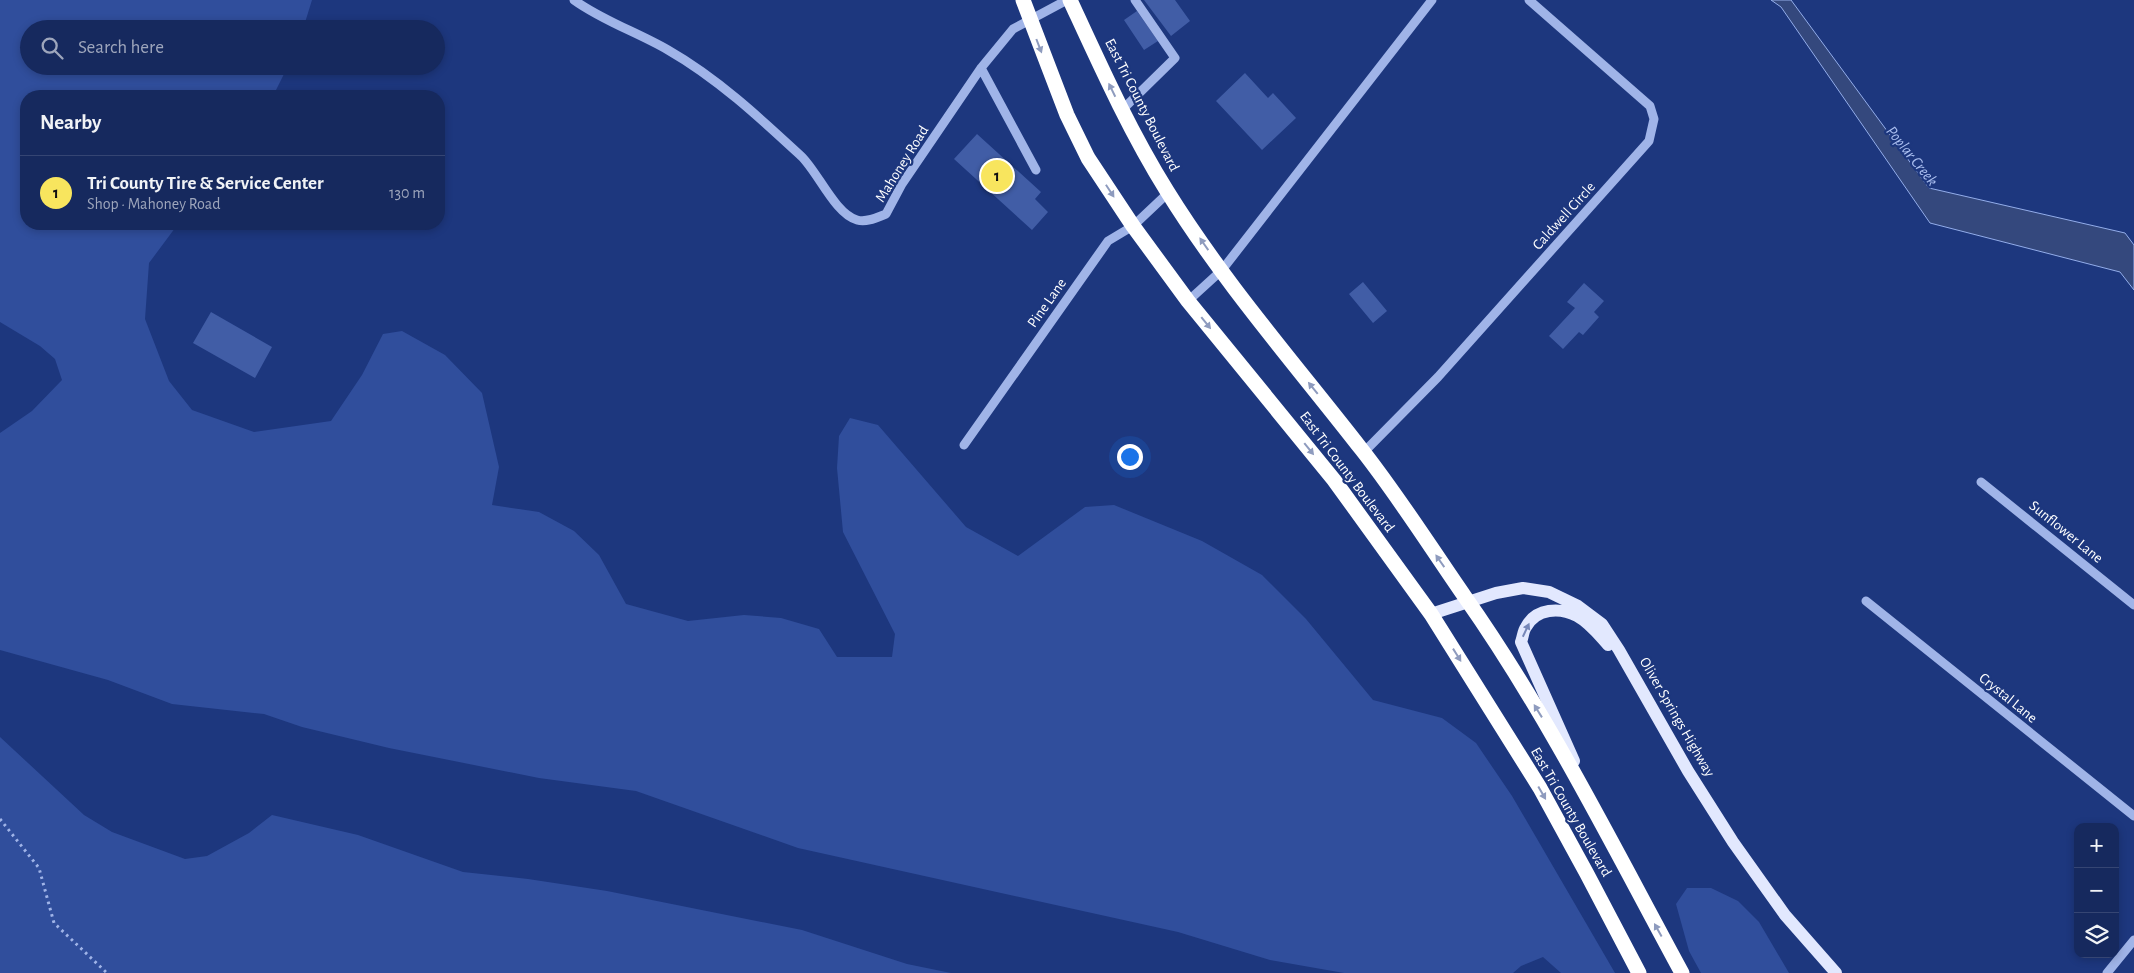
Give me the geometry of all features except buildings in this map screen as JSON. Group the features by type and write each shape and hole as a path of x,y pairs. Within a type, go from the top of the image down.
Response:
{"highway":[{"name":"East Tri County Boulevard","path":"1023,0 1067,115 1088,158 1133,226 1188,301 1334,480 1431,614 1540,788 1639,973"},
{"name":"East Tri County Boulevard","path":"1070,0 1136,138 1168,193 1222,270 1364,452 1468,601 1541,716 1682,973"}],"main road":[{"name":"Oliver Springs Highway","path":"1431,614 1496,592 1523,588 1549,592 1578,606 1602,624 1634,675 1688,772 1733,842 1785,915 1836,973"},
{"path":"1606,835 1521,642 1526,627 1534,618 1548,610 1577,616 1589,624 1634,675"}],"street":[{"name":"Mahoney Road","path":"574,0 589,11 667,49 711,78 803,158 846,216 859,221 871,220 886,214 902,184 982,68 1013,30 1066,0"},
{"path":"1122,110 1175,58 1135,0"},
{"path":"1188,301 1222,270 1432,0"},
{"name":"Caldwell Circle","path":"1364,452 1438,377 1649,141 1654,119 1650,106 1529,0"},
{"path":"982,68 1036,170"},
{"name":"Pine Lane","path":"964,445 1108,241 1133,226 1168,193"},
{"name":"Sunflower Lane","path":"1981,482 2134,605"},
{"name":"Crystal Lane","path":"1866,601 2134,816"},
{"path":"2107,973 2134,940"}],"path":[{"path":"0,819 39,868 54,923 107,973"}],"shaded area":[{"path":"0,0 312,0 306,20 20,20 20,75 284,75 276,90 20,90 20,230 174,230 149,263 145,319 169,381 192,410 254,432 331,421 362,375 383,334 402,331 445,355 482,393 499,467 492,505 539,512 574,531 599,555 626,604 688,621 744,615 781,618 819,629 837,657 892,657 895,634 843,532 837,468 839,436 850,418 878,425 966,527 1018,556 1085,507 1114,505 1202,541 1262,575 1306,619 1373,700 1442,718 1476,743 1512,796 1615,973 1561,973 1543,957 1521,966 1513,973 1344,973 1270,960 1178,932 798,848 636,791 539,778 389,748 302,727 264,714 172,704 108,680 0,650 0,433 32,411 62,380 55,359 40,346 0,322"},
{"name":"Poplar Creek","path":"1771,0 1791,0 1929,188 2125,233 2134,245 2134,290 2120,272 1930,223 1781,7"},
{"path":"0,737 84,815 112,832 185,859 207,856 249,833 272,815 358,835 463,872 528,879 607,891 802,930 907,964 951,973 0,973"},
{"path":"1687,888 1711,888 1738,901 1759,922 1789,973 1701,973 1689,951 1676,904"}],"place":[{"name":"Tri County Tire & Service Center","path":"997,176"}]}
